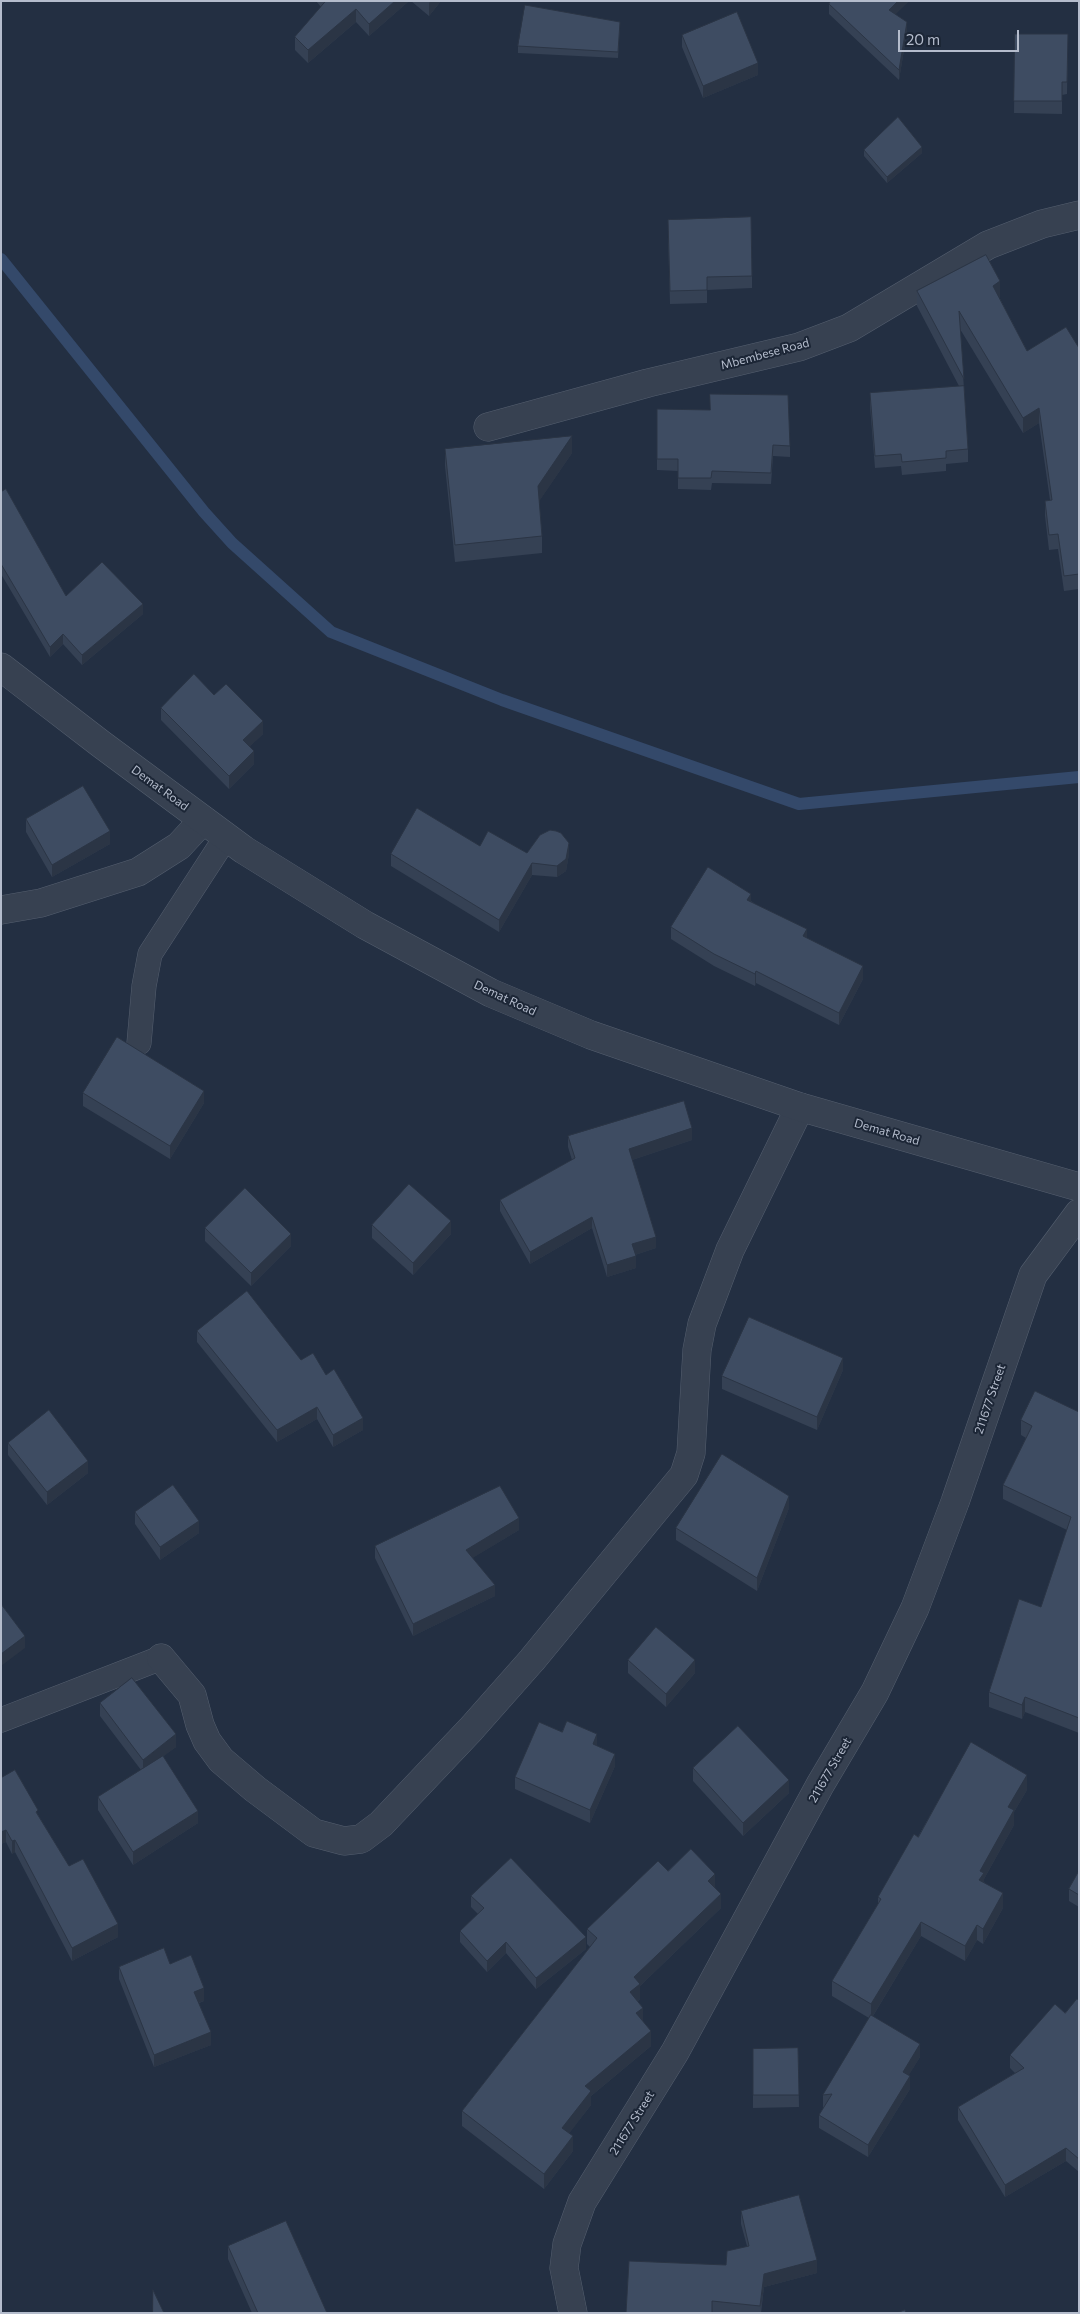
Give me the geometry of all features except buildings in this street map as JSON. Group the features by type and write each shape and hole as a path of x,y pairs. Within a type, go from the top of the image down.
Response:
{"street":[{"name":"Mbembese Road","path":"488,427 648,383 799,347 848,328 988,245 1042,224 1079,215"},
{"name":"Demat Road","path":"1,667 226,837 365,925 491,994 591,1035 800,1107 1079,1187"},
{"path":"1,910 41,903 138,872 179,846 203,820"},
{"path":"161,1658 192,1696 207,1742 221,1760 255,1789 314,1833 321,1835 344,1841 361,1839 381,1824 471,1729 532,1660 684,1475 691,1454 697,1350 702,1324 730,1250 800,1107"},
{"name":"211677 Street","path":"573,2313 564,2268 567,2244 582,2202 675,2052 721,1971 820,1785 875,1692 916,1608 1034,1275 1079,1213"}],"lane":[{"path":"139,1043 144,986 150,954 226,837"},
{"path":"1,1720 161,1658"}],"waterway":[{"path":"1,259 204,512 232,543 331,632 502,700 799,804 1079,777"}]}
